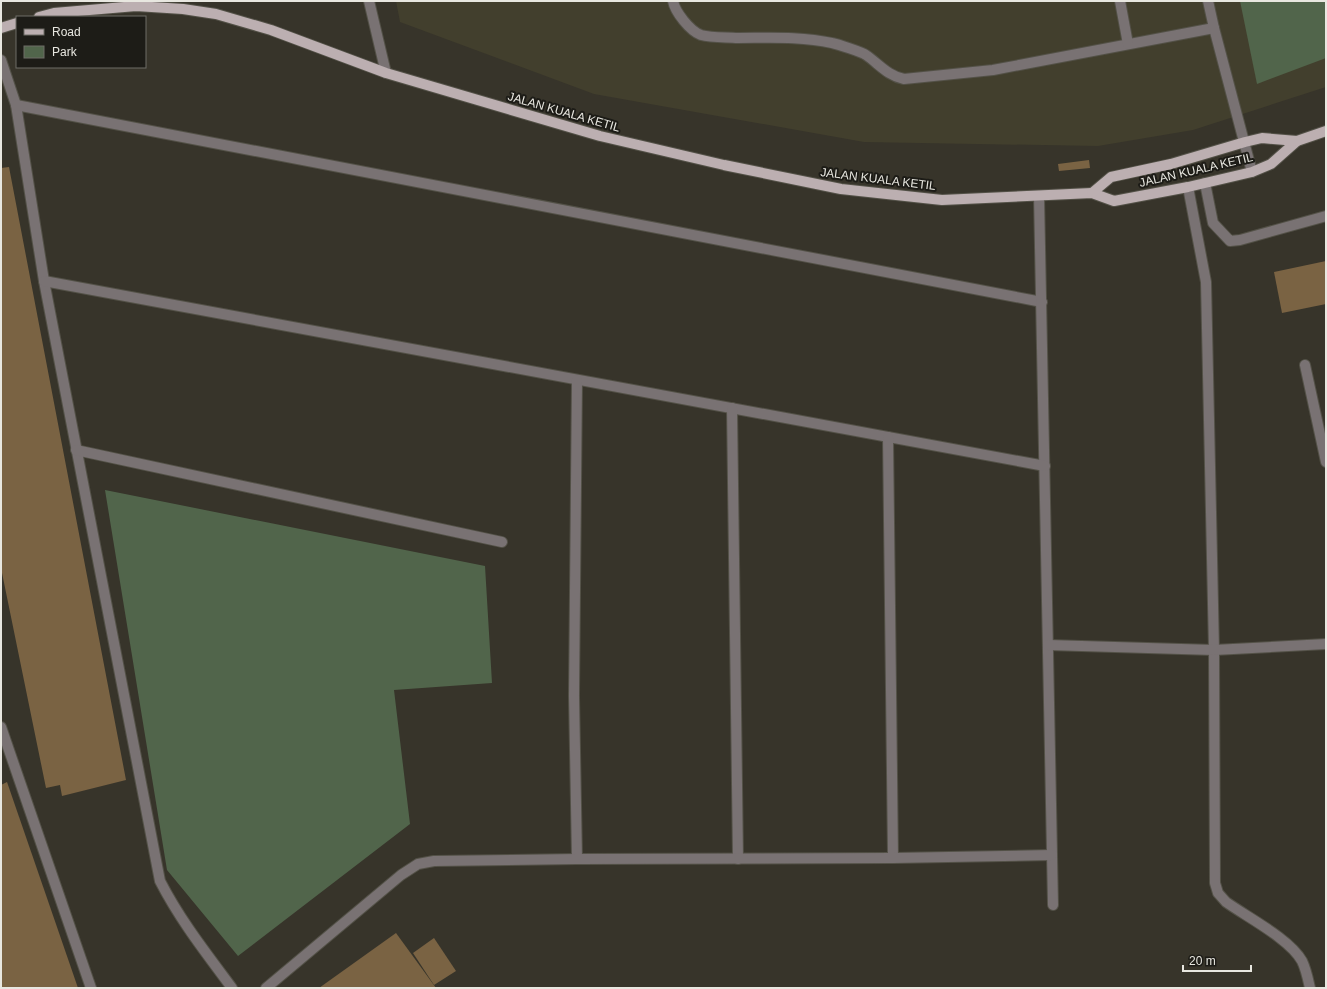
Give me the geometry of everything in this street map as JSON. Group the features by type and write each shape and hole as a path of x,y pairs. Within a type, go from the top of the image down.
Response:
{"main road":[{"name":"JALAN KUALA KETIL","path":"43,16 54,13 135,4 183,8 216,14 271,30 386,73 600,136 724,165 841,189 942,200 1092,194 1114,200 1205,184 1252,172 1271,164 1297,141 1326,131"},
{"path":"1,28 16,23"},
{"name":"JALAN KUALA KETIL","path":"1092,194 1111,177 1171,164 1245,142 1262,138 1297,141"}],"street":[{"path":"369,1 386,73"},
{"path":"673,1 685,23 700,35 803,39 832,43 864,54 885,71 896,77 904,79 993,70 1214,28"},
{"path":"1120,1 1128,44"},
{"path":"1208,1 1252,172"},
{"path":"1,60 16,106 44,281 160,881 171,903 187,928 232,988"},
{"path":"16,106 1042,302"},
{"path":"1205,184 1213,223 1230,241 1240,240 1326,216"},
{"path":"1188,187 1206,282 1214,650 1215,883 1218,893 1226,902 1290,945 1302,961 1310,988"},
{"path":"1040,196 1053,905"},
{"path":"44,281 1045,466"},
{"path":"1304,365 1326,462"},
{"path":"577,380 574,688 577,859"},
{"path":"732,408 738,859"},
{"path":"888,437 893,858"},
{"path":"76,450 502,542"},
{"path":"1048,645 1214,650 1326,644"},
{"path":"1,727 3,742 91,988"},
{"path":"266,988 401,874 418,864 434,861 893,858 1052,855"}],"shaded area":[{"path":"396,1 1326,1 1326,87 1193,130 1098,146 864,142 594,94 400,22"}],"green space":[{"path":"1240,1 1326,1 1326,58 1257,84"},
{"path":"105,490 485,566 492,683 394,690 410,824 238,956 167,870"}],"building":[{"path":"1089,160 1090,168 1059,171 1058,164"},
{"path":"9,167 126,780 62,796 60,785 46,788 1,568 1,168"},
{"path":"1326,261 1326,304 1282,313 1274,272"},
{"path":"7,782 78,988 2,988 1,785"},
{"path":"396,933 436,988 319,988"},
{"path":"434,938 456,971 434,985 413,953"}]}
